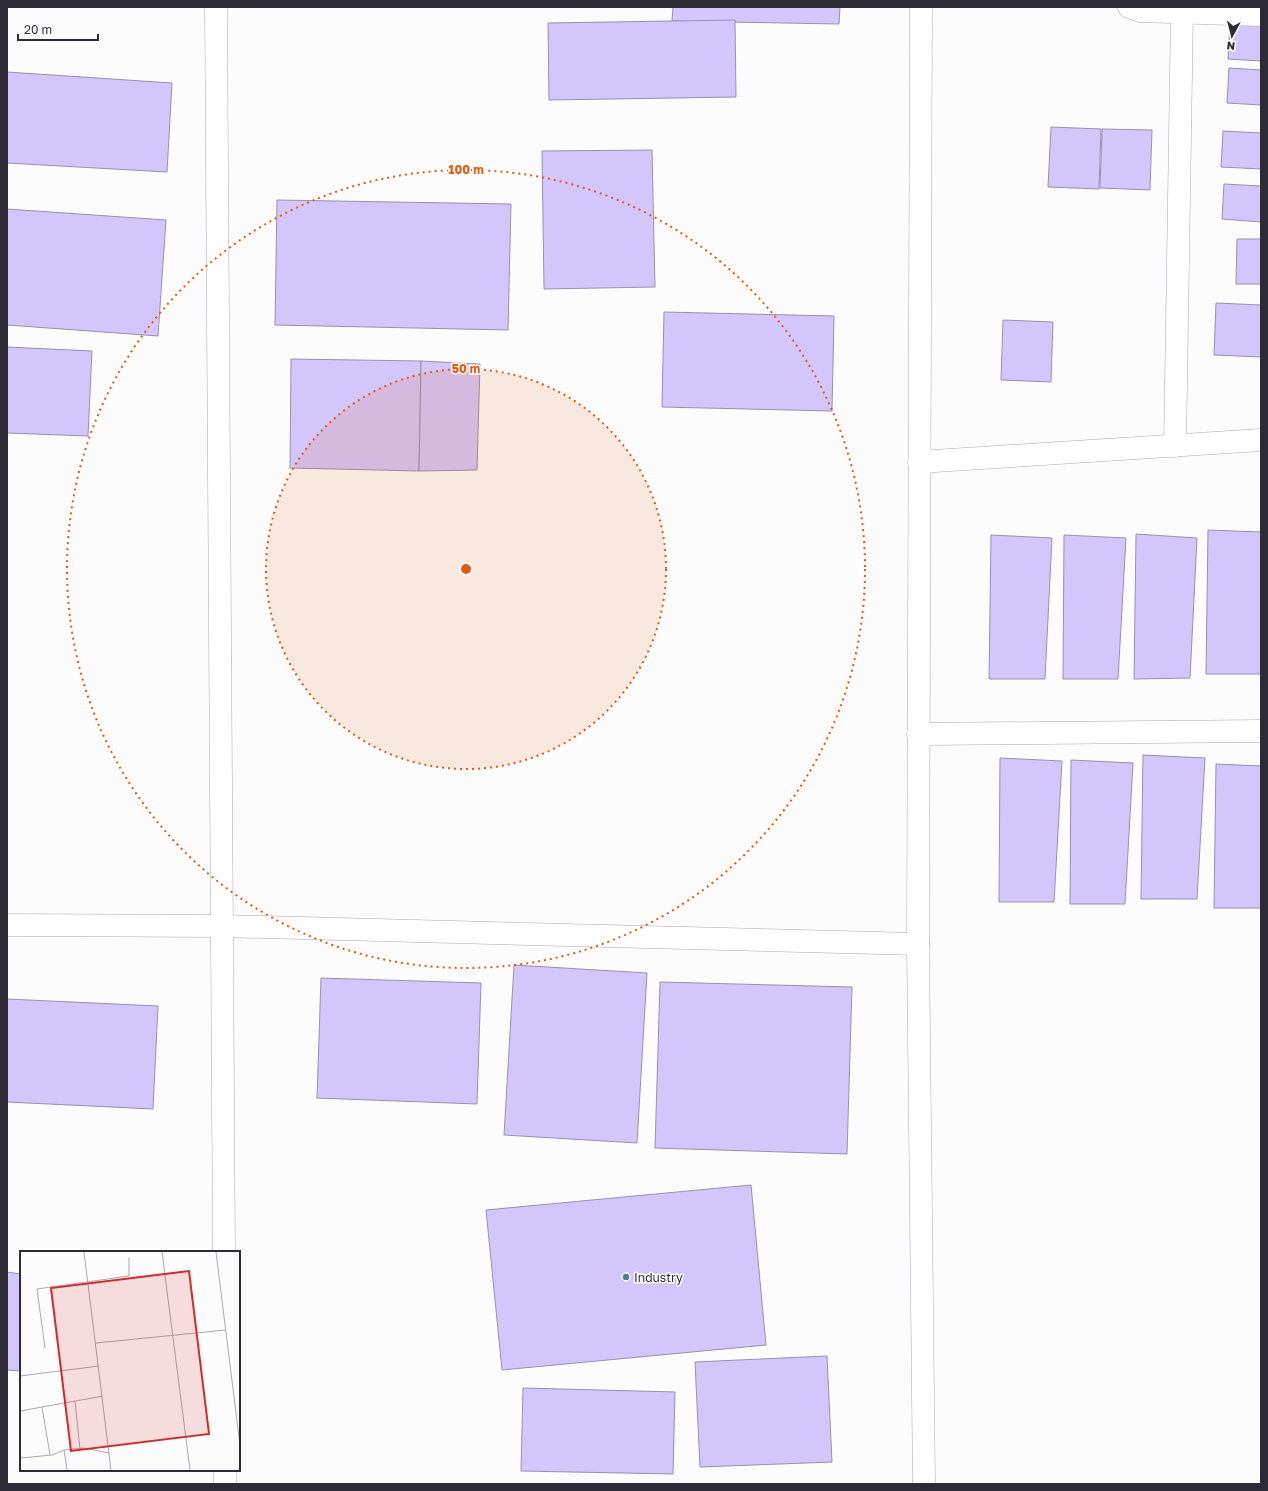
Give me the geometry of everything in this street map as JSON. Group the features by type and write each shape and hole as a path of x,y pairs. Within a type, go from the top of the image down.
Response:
{"street":[{"path":"216,7 224,1251"},
{"path":"921,7 918,944 924,1484"},
{"path":"1129,7 1141,11 1261,15"},
{"path":"1175,446 1182,12"},
{"path":"919,462 1261,440"},
{"path":"918,734 1261,731"},
{"path":"7,925 222,926 918,944"},
{"path":"225,1471 225,1484"}],"building":[{"path":"673,7 840,7 839,24 672,21"},
{"path":"735,20 736,97 549,100 548,23"},
{"path":"1230,23 1261,25 1261,61 1228,59"},
{"path":"1229,68 1261,70 1261,105 1227,103"},
{"path":"7,72 172,83 167,172 7,163"},
{"path":"1051,127 1101,129 1099,189 1048,187"},
{"path":"1102,129 1152,130 1150,190 1100,188"},
{"path":"1223,131 1261,133 1261,169 1221,167"},
{"path":"652,150 655,287 544,289 542,151"},
{"path":"1224,184 1261,186 1261,222 1222,219"},
{"path":"277,200 511,204 508,330 275,325"},
{"path":"7,209 166,220 158,336 7,325"},
{"path":"1237,239 1261,239 1261,284 1236,284"},
{"path":"1216,303 1261,305 1261,357 1214,355"},
{"path":"664,312 834,316 832,411 662,407"},
{"path":"1003,320 1053,322 1051,382 1001,380"},
{"path":"7,347 92,351 88,436 7,433"},
{"path":"291,359 421,361 419,471 290,468"},
{"path":"421,361 480,364 477,470 419,471"},
{"path":"1208,530 1261,532 1261,674 1206,674"},
{"path":"1136,534 1197,538 1190,678 1134,679"},
{"path":"991,535 1052,538 1045,679 989,679"},
{"path":"1064,535 1126,538 1118,679 1063,679"},
{"path":"1143,755 1205,758 1197,899 1141,899"},
{"path":"1000,758 1062,761 1054,902 999,902"},
{"path":"1071,760 1133,763 1125,904 1070,904"},
{"path":"1216,764 1261,766 1261,908 1214,908"},
{"path":"514,965 647,973 637,1143 504,1135"},
{"path":"321,978 481,983 477,1104 317,1098"},
{"path":"660,982 852,987 847,1154 655,1148"},
{"path":"7,999 158,1006 153,1109 7,1102"},
{"name":"Industry","path":"751,1185 766,1345 502,1370 486,1210"},
{"path":"7,1272 20,1274 20,1371 7,1370"},
{"path":"827,1356 832,1462 700,1467 695,1362"},
{"path":"523,1388 675,1392 673,1474 521,1471"}],"place":[{"name":"Industry","path":"626,1277"}]}
